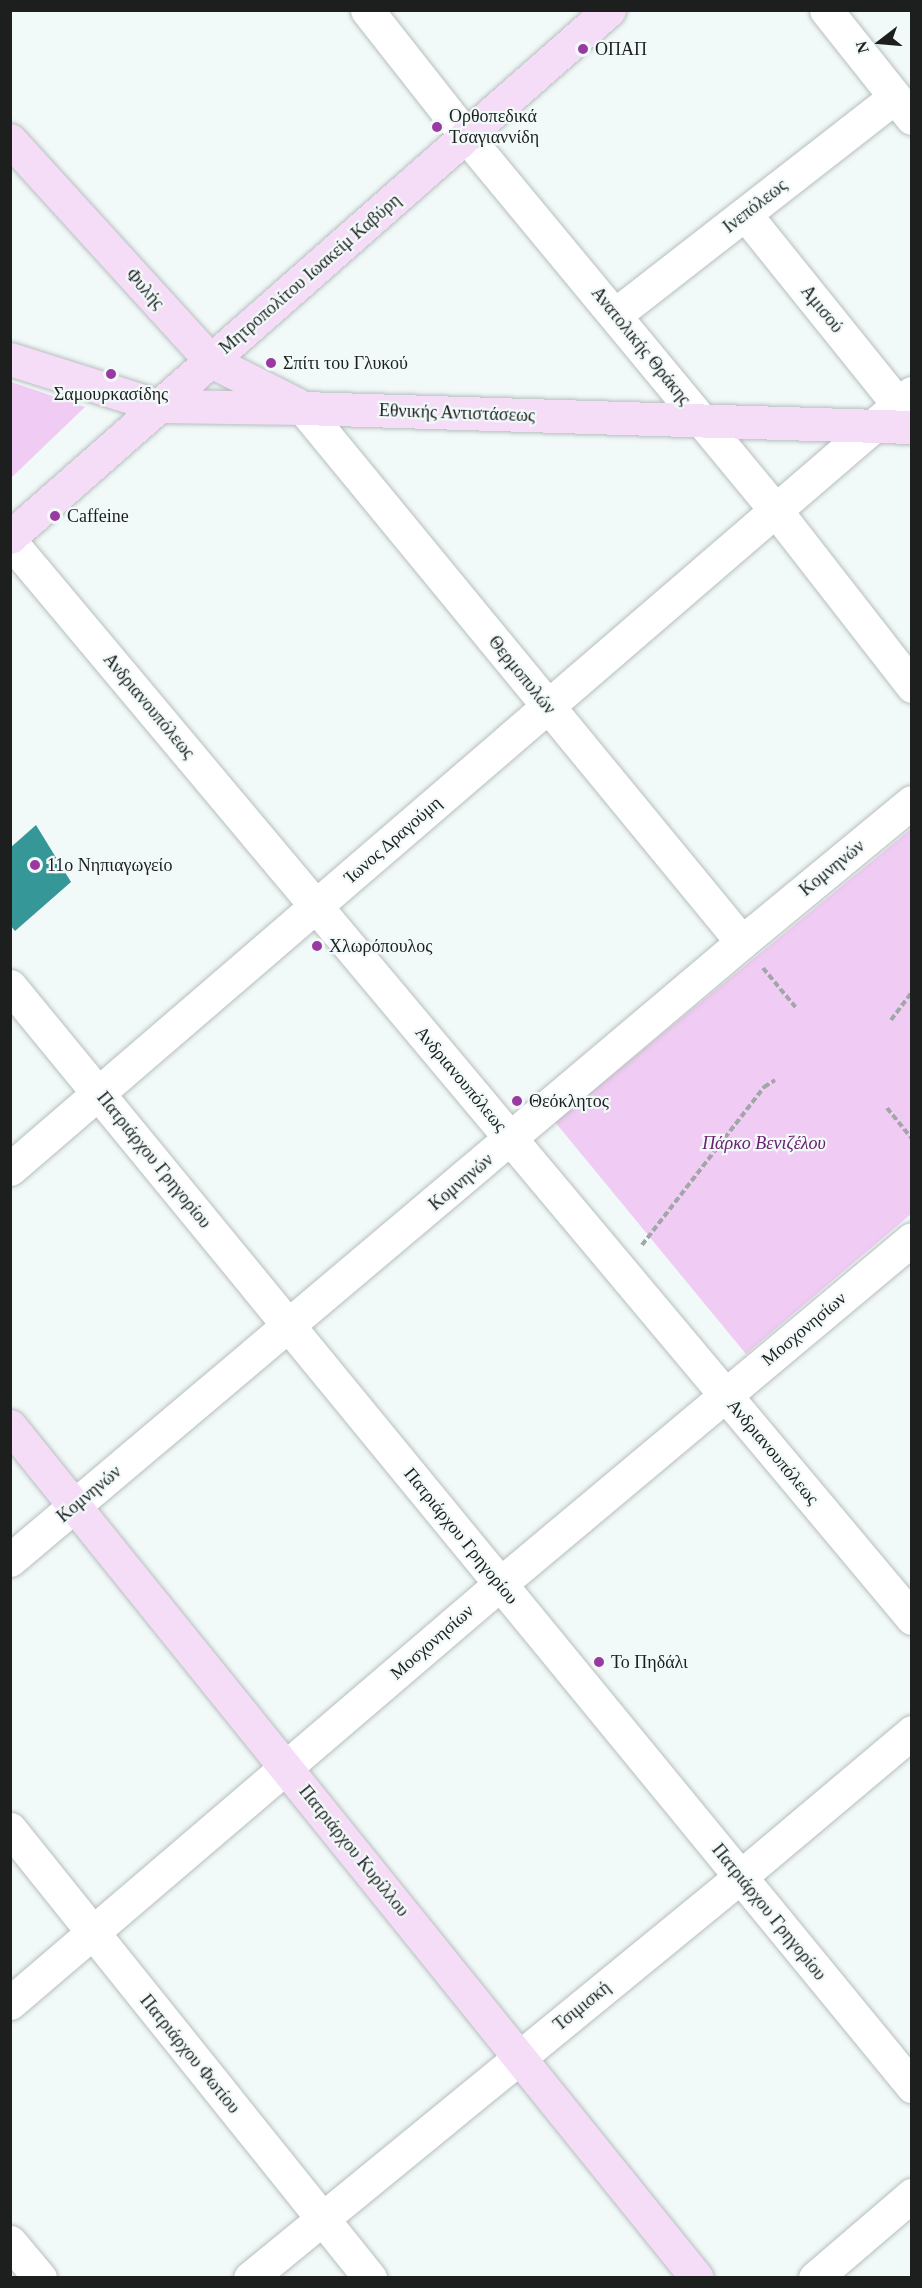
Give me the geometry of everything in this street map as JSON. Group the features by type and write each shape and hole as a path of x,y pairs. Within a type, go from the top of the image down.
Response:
{"street":[{"name":"Ανατολικής Θράκης","path":"367,10 466,136 616,314 776,510 912,686"},
{"name":"Μητροπολίτου Ιωακείμ Καβύρη","path":"10,539 609,10"},
{"path":"826,10 903,108"},
{"name":"Ινεπόλεως","path":"616,314 745,214 903,108"},
{"name":"Φυλής","path":"10,140 211,361 303,408"},
{"name":"Αμισού","path":"745,214 899,412"},
{"name":"Εθνικής Αντιστάσεως","path":"10,359 159,406 702,420 899,412"},
{"name":"Θερμοπυλών","path":"303,408 742,942"},
{"name":"Ίωνος Δραγούμη","path":"10,1169 776,510 899,412"},
{"name":"Ανδριανουπόλεως","path":"10,539 912,1618"},
{"name":"Κομνηνών","path":"10,1560 290,1326 742,942 912,802"},
{"name":"Πατριάρχου Γρηγορίου","path":"10,986 912,2086"},
{"name":"Μοσχονησίων","path":"10,2002 500,1584 912,1239"},
{"name":"Πατριάρχου Κυρίλλου","path":"10,1426 697,2277"},
{"name":"Τσιμισκή","path":"250,2277 740,1877 912,1732"},
{"name":"Πατριάρχου Φωτίου","path":"10,1829 370,2277"},
{"path":"815,2277 912,2195"},
{"path":"10,2242 40,2277"}],"path":[{"path":"742,942 797,1009"},
{"path":"891,1020 912,992"},
{"path":"621,1272 764,1087 775,1080"},
{"path":"887,1108 912,1139"}],"green space":[{"path":"10,382 85,407 11,478"},
{"name":"Πάρκο Βενιζέλου","path":"911,829 911,1214 746,1354 555,1122"}],"building":[{"name":"11ο Νηπιαγωγείο","path":"36,825 71,882 15,931 10,925 10,848"}],"place":[{"name":"ΟΠΑΠ","path":"583,49"},
{"name":"Ορθοπεδικά Τσαγιαννίδη","path":"437,127"},
{"name":"Σπίτι του Γλυκού","path":"271,363"},
{"name":"Σαμουρκασίδης","path":"111,374"},
{"name":"Caffeine","path":"55,516"},
{"name":"11ο Νηπιαγωγείο","path":"35,865"},
{"name":"Χλωρόπουλος","path":"317,946"},
{"name":"Θεόκλητος","path":"517,1101"},
{"name":"Το Πηδάλι","path":"599,1662"}]}
